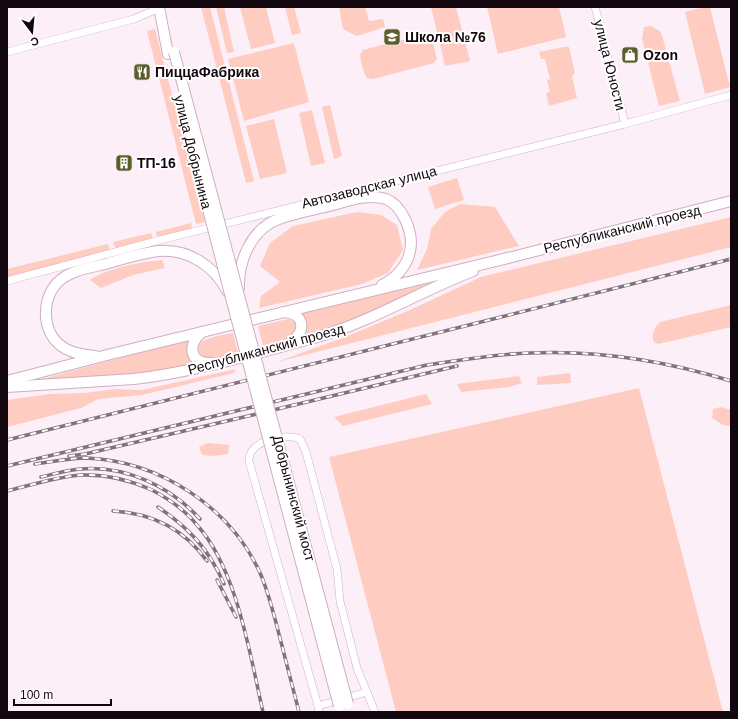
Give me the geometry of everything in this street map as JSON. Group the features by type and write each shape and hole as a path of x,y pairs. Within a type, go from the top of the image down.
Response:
{"main road":[{"name":"улица Добрынина","path":"159,8 234,293"},
{"path":"234,293 241,263 254,238 265,226 278,219 359,198 374,196 388,200 399,210 406,222 411,243 408,258 400,271 387,282 361,292"},
{"name":"Республиканский проезд","path":"7,381 361,292 512,257 731,201"},
{"path":"107,355 86,355 73,353 64,348 56,341 50,332 46,321 45,310 51,291 65,277 79,270 142,254 158,251 173,251 199,260 234,293"},
{"name":"Республиканский проезд","path":"7,387 134,379 188,370 329,334 358,323 466,274 512,257"},
{"name":"Добрынинский мост","path":"234,293 345,708"},
{"path":"282,312 291,312 297,316 302,327 301,333 297,339 289,344"},
{"path":"202,332 193,342 194,356 198,361 205,363 216,363"}],"street":[{"name":"улица Юности","path":"595,7 625,124"},
{"path":"7,52 134,20 159,8"},
{"name":"Автозаводская улица","path":"7,281 156,241 625,124 731,95"},
{"path":"367,692 318,709 248,457 254,447 266,441 289,436 300,439 306,452 337,569 340,600 358,668 375,712"}],"shaded area":[{"path":"201,7 210,7 254,181 246,183"},
{"path":"216,7 224,7 234,52 227,53"},
{"path":"240,7 266,7 275,43 251,49"},
{"path":"285,7 294,7 301,33 292,35"},
{"path":"339,7 365,7 369,21 383,19 385,27 357,36 343,29"},
{"path":"431,7 456,7 470,61 445,66"},
{"path":"487,7 559,7 566,37 498,54"},
{"path":"710,7 730,87 705,94 685,12"},
{"path":"651,26 661,32 680,101 659,106 642,38 644,27"},
{"path":"155,29 205,222 196,224 147,31"},
{"path":"424,34 429,35 432,39 437,59 434,63 373,79 367,78 360,58 363,50"},
{"path":"294,43 309,102 244,121 228,59"},
{"path":"569,47 575,73 572,76 577,98 549,106 546,93 550,92 547,80 550,79 545,59 541,59 539,52"},
{"path":"330,105 342,156 334,159 322,107"},
{"path":"312,110 325,163 311,166 299,113"},
{"path":"274,119 287,173 260,179 246,126"},
{"path":"457,178 464,200 435,209 428,187"},
{"path":"460,204 495,207 519,246 417,270 427,249 431,229 445,212"},
{"path":"357,212 381,215 397,225 403,250 388,273 362,284 259,308 261,296 280,282 260,266 270,243 293,226"},
{"path":"731,217 731,247 277,362 350,335 410,310 481,277"},
{"path":"191,223 192,229 158,238 156,232"},
{"path":"151,233 153,240 116,250 113,242"},
{"path":"108,244 110,251 7,279 7,269"},
{"path":"162,260 165,268 133,275 101,288 90,280 105,272 115,269 144,262"},
{"path":"451,276 362,318 304,337 307,326 303,317 297,312"},
{"path":"731,305 731,327 658,344 653,341 654,330 660,322"},
{"path":"288,319 295,324 298,332 290,339 263,346 258,326"},
{"path":"233,333 238,353 213,359 202,357 199,351 199,346 202,342 207,339"},
{"path":"190,339 188,354 196,365 135,376 31,382"},
{"path":"236,369 234,373 142,395 98,399 81,408 7,427 7,400 50,394 85,393 115,389 142,390"},
{"path":"570,373 571,383 537,385 537,377"},
{"path":"519,376 522,383 509,387 461,392 457,384"},
{"path":"639,388 723,712 396,712 329,457"},
{"path":"426,394 432,404 343,426 334,417"},
{"path":"721,407 731,410 731,426 723,425 712,418 713,409"},
{"path":"208,443 229,445 228,454 214,456 202,455 199,447"}],"railway":[{"path":"7,440 731,259"},
{"path":"7,466 427,365 491,356 555,353 606,355 632,358 682,368 731,381"},
{"path":"69,456 85,454 457,366"},
{"path":"35,464 80,458 114,461 140,468 166,478 190,492 212,509 231,528 248,551 261,575 272,608 299,712"},
{"path":"41,477 80,469 114,470 130,474 161,488 188,507 200,519"},
{"path":"7,491 62,478 90,475 117,478 144,486 165,497 182,510 197,525 211,543 232,588 247,639 263,712"},
{"path":"158,507 189,531 197,540 212,560 224,584"},
{"path":"113,511 140,515 166,525 188,540 207,561"},
{"path":"217,580 236,617"}],"place":[{"name":"Школа №76","path":"392,37"},
{"name":"Ozon","path":"630,55"},
{"name":"ПиццаФабрика","path":"142,72"},
{"name":"ТП-16","path":"124,163"}]}
